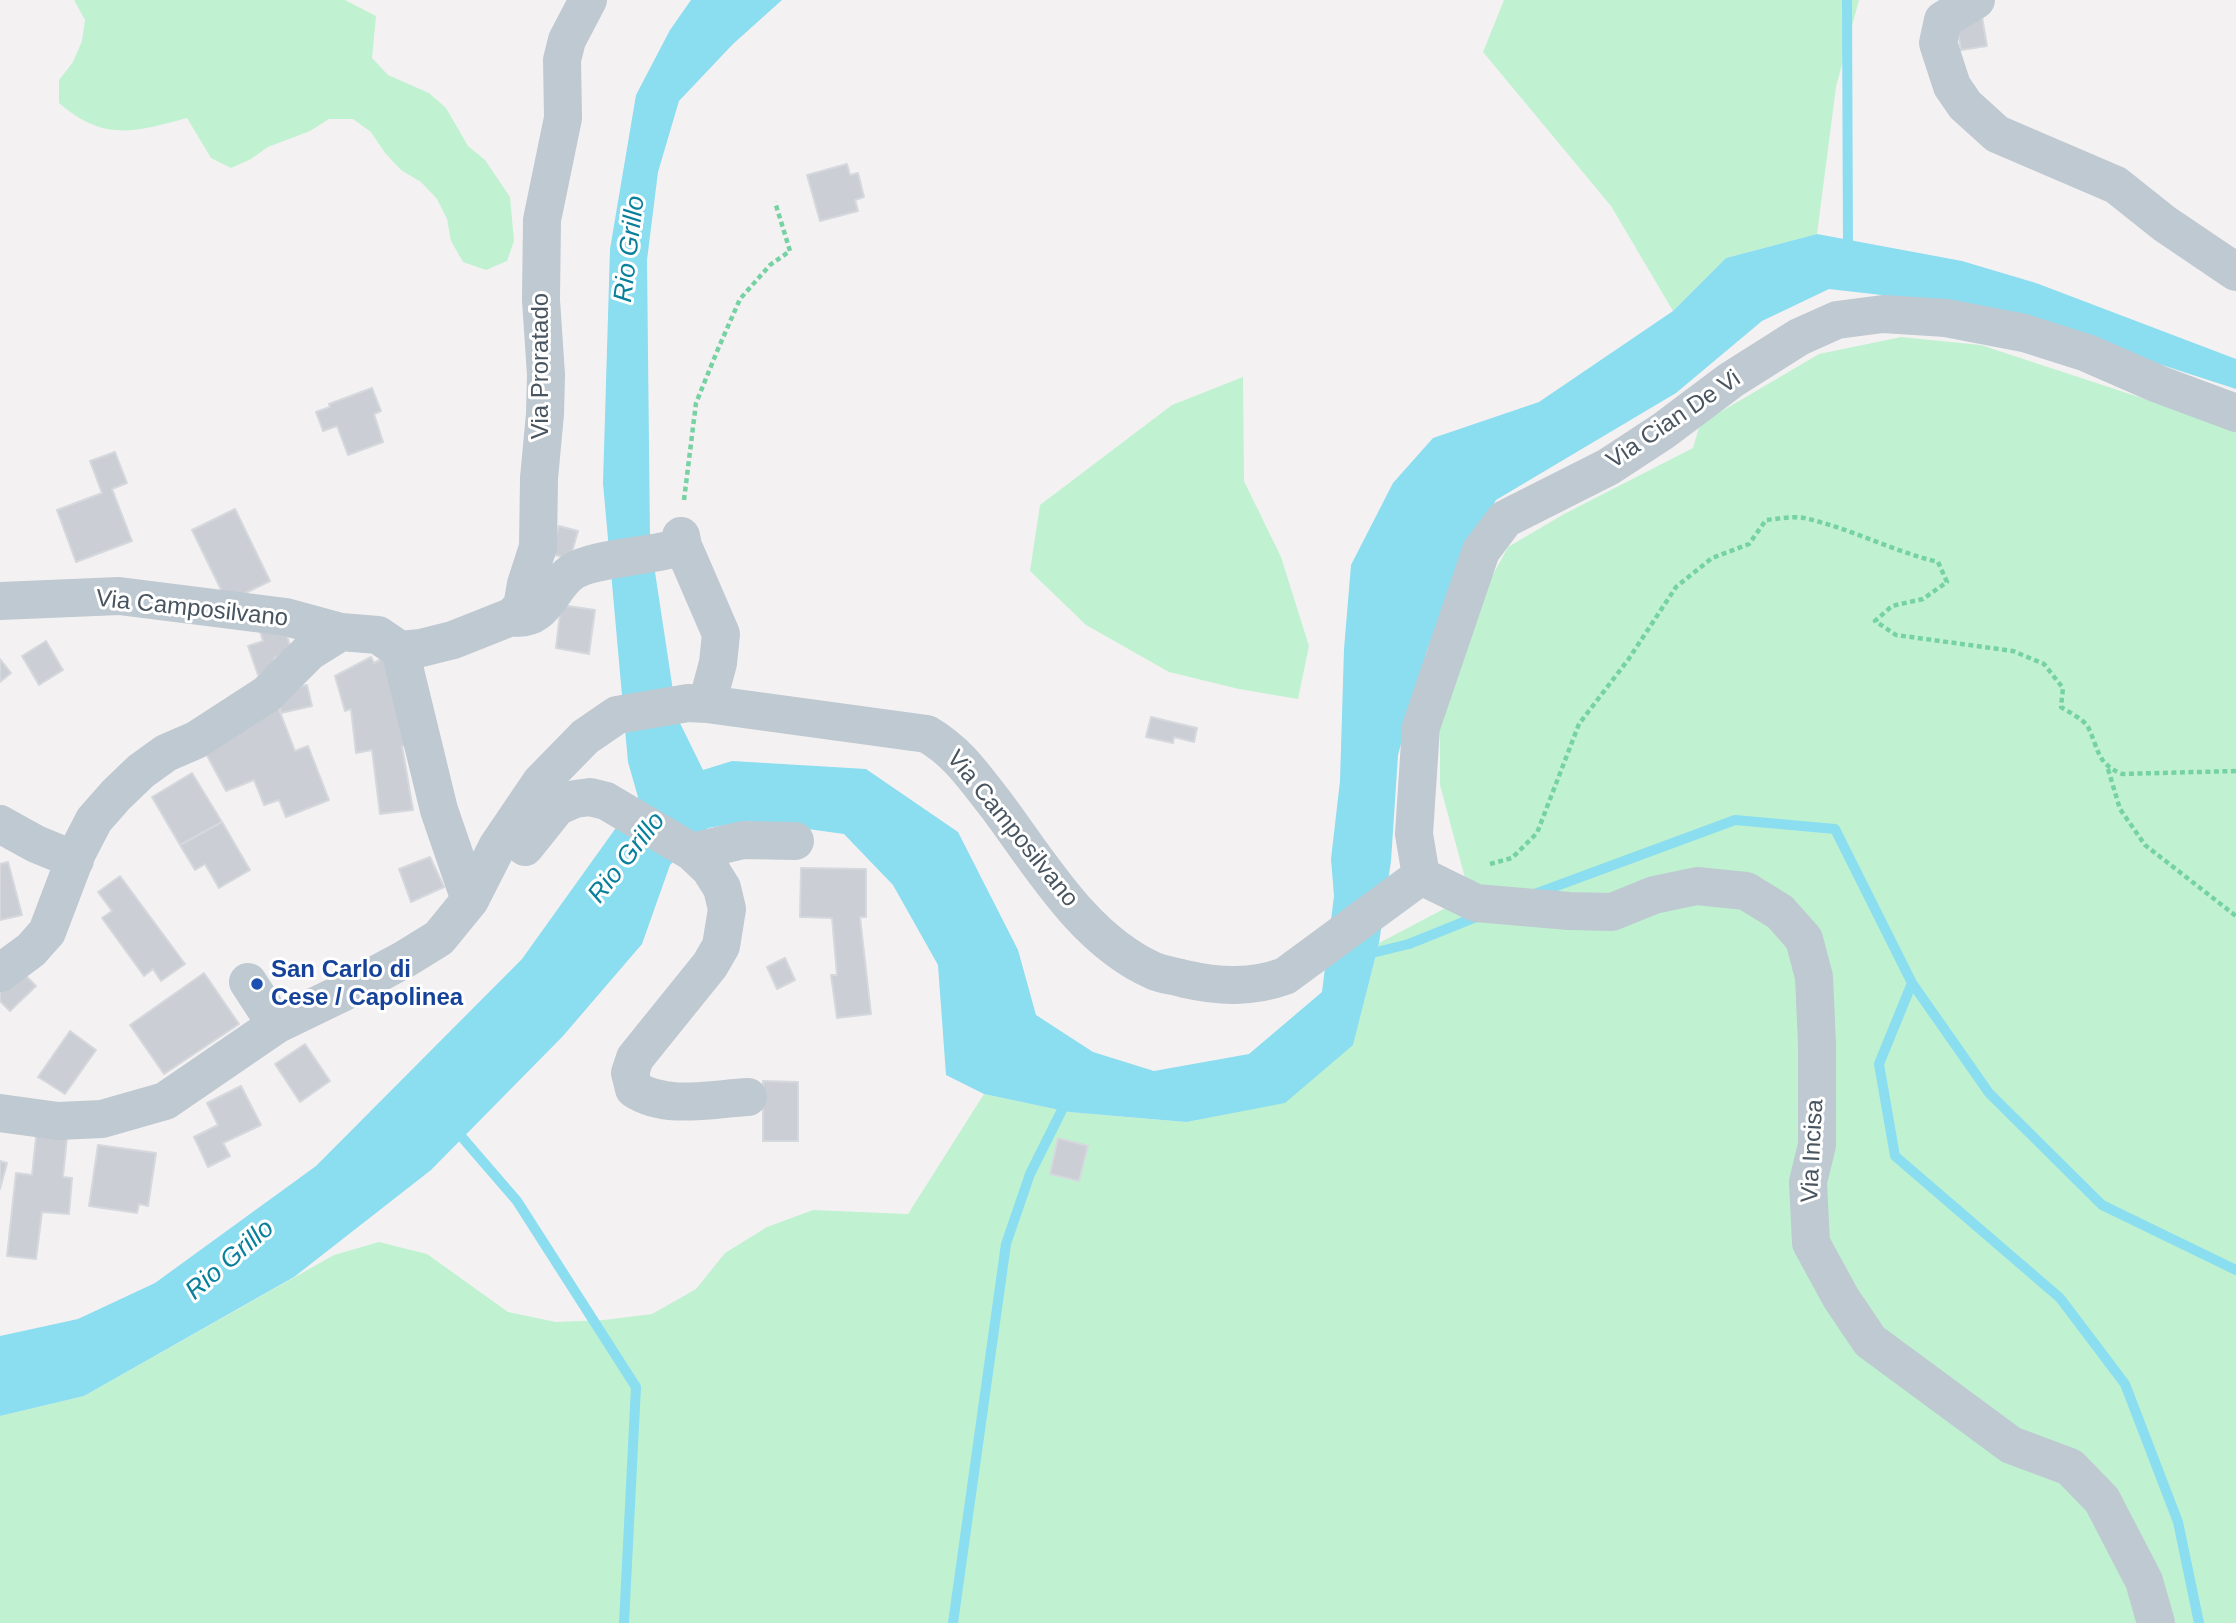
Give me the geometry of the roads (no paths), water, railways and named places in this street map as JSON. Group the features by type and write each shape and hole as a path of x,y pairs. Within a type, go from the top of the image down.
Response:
{"street":[{"name":"Via Proratado","path":"511,617 522,607 538,547 539,478 545,414 541,300 542,220 563,118 562,60 567,40 587,0"},
{"path":"1976,0 1943,20 1938,43 1952,86 1965,105 1997,134 2116,185 2165,224 2236,272"},
{"name":"Via Cian De Vi","path":"1407,887 1414,834 1421,727 1481,551 1505,519 1608,467 1731,380 1800,337 1837,320 1883,314 1946,318 2024,334 2087,354 2236,413"},
{"path":"470,900 439,810 400,650 453,640 511,617 524,619 537,612 573,571 587,565 677,544 721,634 718,663 697,703"},
{"name":"Via Camposilvano","path":"0,601 119,596 286,617 341,632 378,635 400,650"},
{"name":"Via Camposilvano","path":"11,964 31,950 47,932 94,820 141,771 166,753 196,740 257,701 309,652 341,632"},
{"name":"Via Camposilvano","path":"0,1113 58,1121 102,1119 165,1101 276,1025 340,994 439,938 470,900 496,846 541,782 585,737 617,715 697,703 927,734 948,747 969,769 1061,892 1106,941 1155,971 1197,981 1236,986 1264,984 1285,976 1407,887"},
{"name":"Via Camposilvano","path":"470,900 487,890 503,874 557,807 575,799 590,797 606,801 692,852 710,869 722,888 727,909 721,946 710,965 635,1058 630,1073 634,1089 647,1097 673,1102 748,1097"},
{"path":"0,824 36,844 75,860"},
{"path":"692,852 743,840 795,841"},
{"name":"Via Incisa","path":"1407,887 1476,904 1612,912 1654,895 1697,886 1746,891 1780,912 1804,939 1814,978 1817,1145 1808,1182 1811,1243 1841,1297 1871,1341 2011,1445 2070,1467 2102,1500 2144,1581 2156,1623"},
{"path":"248,982 276,1025"}],"water":[{"name":"Rio Grillo","path":"691,0 782,0 733,44 679,101 658,172 647,260 650,539 677,717 703,770 732,761 866,769 958,832 1018,950 1036,1015 1093,1052 1154,1071 1249,1054 1322,992 1334,896 1331,859 1340,781 1344,649 1351,565 1393,483 1433,438 1539,402 1673,311 1726,258 1817,234 1962,261 2036,283 2236,359 2236,389 2088,341 1925,300 1829,289 1762,321 1676,393 1496,500 1470,544 1427,650 1398,755 1391,861 1379,943 1353,1045 1285,1103 1186,1122 1069,1112 984,1094 946,1075 938,965 893,885 844,834 750,821 708,828 670,865 642,944 563,1036 431,1170 294,1277 84,1396 0,1416 0,1336 78,1319 155,1283 316,1166 522,959 638,797 628,762 603,483 610,249 636,95 670,30"}],"waterway":[{"path":"1847,0 1848,253"},
{"path":"1532,895 1735,820 1835,829 1912,983 1989,1093 2102,1205 2236,1270"},
{"path":"1364,955 1409,944 1481,915"},
{"path":"1912,983 1879,1064 1895,1156 2060,1298 2125,1384 2178,1522 2199,1623"},
{"path":"953,1623 1006,1244 1030,1174 1067,1100"},
{"path":"454,1128 517,1201 636,1387 624,1623"}],"place":[{"name":"San Carlo di Cese / Capolinea","path":"257,984"}]}
